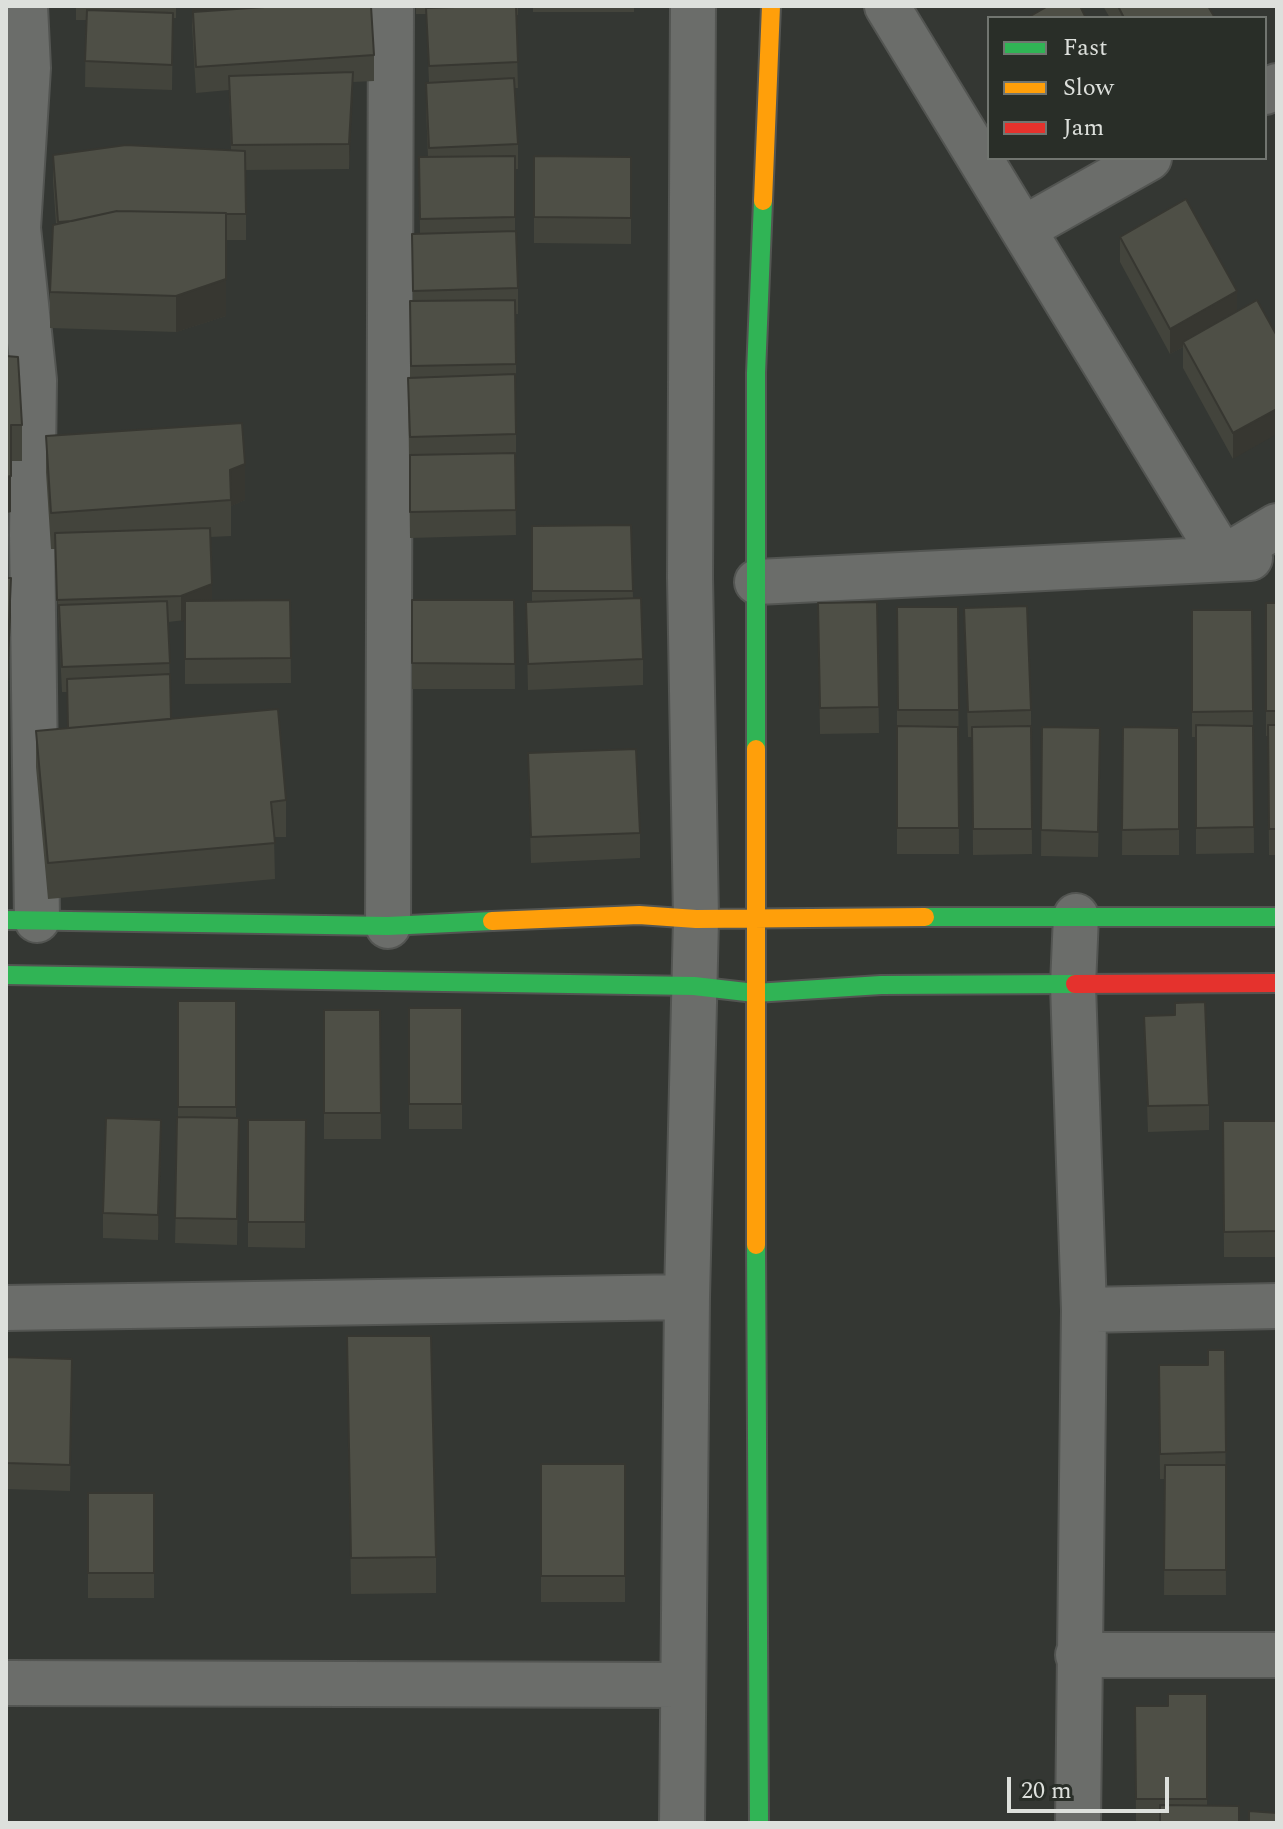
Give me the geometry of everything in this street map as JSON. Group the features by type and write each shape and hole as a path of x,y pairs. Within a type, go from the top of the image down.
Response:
{"street":[{"path":"25,6 28,68 12,228 34,380 19,536 22,920 388,926 639,915 696,919 1277,917"},
{"path":"388,926 391,6"},
{"path":"682,1823 687,1297 696,919 690,577 693,6"},
{"path":"759,1823 756,373 771,6"},
{"path":"887,6 1223,558"},
{"path":"1023,229 1145,160"},
{"path":"1223,558 1277,526"},
{"path":"757,582 1223,558 1277,558"},
{"path":"1076,916 1073,985 1084,1310 1078,1823"},
{"path":"6,975 694,986 755,993 881,985 1277,983"},
{"path":"6,1308 687,1297"},
{"path":"1084,1310 1277,1306"},
{"path":"1078,1655 1277,1655"},
{"path":"6,1683 683,1685"}],"building":[{"path":"279,6 371,6 374,55 196,67 193,12"},
{"path":"516,6 518,62 429,66 426,8"},
{"path":"1048,6 1080,6 1085,16 1030,16"},
{"path":"1118,6 1208,6 1214,16 1123,16"},
{"path":"87,10 173,13 172,65 85,61"},
{"path":"353,72 349,144 232,145 229,76"},
{"path":"514,78 518,144 429,148 426,83"},
{"path":"126,145 245,151 246,214 117,211 58,222 53,155"},
{"path":"515,156 515,217 420,219 419,157"},
{"path":"534,156 631,157 631,218 534,217"},
{"path":"1186,199 1237,291 1170,329 1120,237"},
{"path":"117,211 226,213 226,279 176,296 50,292 53,225"},
{"path":"516,231 518,288 413,291 412,234"},
{"path":"515,300 516,364 411,366 410,301"},
{"path":"1257,300 1277,336 1277,409 1233,433 1183,342"},
{"path":"6,356 18,357 22,425 11,425 11,476 6,477"},
{"path":"515,374 516,434 410,437 408,378"},
{"path":"242,423 245,464 230,470 231,500 51,513 46,436"},
{"path":"515,453 516,510 410,512 410,455"},
{"path":"631,525 633,591 532,591 532,526"},
{"path":"210,528 212,584 181,596 57,600 55,533"},
{"path":"6,578 11,578 8,646 6,646"},
{"path":"641,598 643,659 528,664 526,602"},
{"path":"290,600 291,658 185,659 185,601"},
{"path":"412,600 514,600 515,664 412,663"},
{"path":"167,601 170,663 62,667 59,605"},
{"path":"877,602 879,707 820,708 818,603"},
{"path":"1266,603 1277,603 1277,711 1266,711"},
{"path":"1027,606 1031,710 968,712 964,608"},
{"path":"897,607 958,607 959,710 898,710"},
{"path":"1192,610 1252,610 1253,711 1192,712"},
{"path":"170,674 171,719 68,728 67,679"},
{"path":"278,709 286,800 271,802 275,843 48,863 36,731"},
{"path":"1196,725 1253,726 1254,827 1196,828"},
{"path":"1268,725 1277,725 1277,829 1269,829"},
{"path":"897,726 958,727 959,828 897,828"},
{"path":"1031,726 1032,829 973,829 972,727"},
{"path":"1042,727 1100,728 1098,832 1041,830"},
{"path":"1123,727 1179,728 1179,829 1122,830"},
{"path":"636,749 640,833 531,837 528,753"},
{"path":"178,1001 236,1001 236,1107 178,1107"},
{"path":"1205,1002 1209,1105 1148,1106 1144,1016 1175,1015 1175,1003"},
{"path":"409,1008 462,1008 462,1104 409,1104"},
{"path":"324,1010 380,1010 381,1113 324,1113"},
{"path":"177,1117 239,1118 237,1219 175,1218"},
{"path":"106,1118 161,1120 158,1215 103,1213"},
{"path":"248,1120 306,1120 305,1222 248,1222"},
{"path":"1223,1121 1277,1121 1277,1231 1224,1232"},
{"path":"347,1336 431,1336 436,1557 351,1558"},
{"path":"1208,1350 1225,1350 1226,1452 1160,1454 1159,1365 1208,1365"},
{"path":"6,1357 72,1359 70,1465 6,1463"},
{"path":"541,1464 625,1464 625,1576 541,1576"},
{"path":"1165,1465 1226,1465 1226,1570 1164,1570"},
{"path":"88,1493 154,1493 154,1573 88,1573"},
{"path":"1168,1694 1207,1694 1207,1799 1136,1799 1135,1706 1168,1706"},
{"path":"1160,1805 1239,1806 1239,1823 1160,1823"},
{"path":"1249,1811 1277,1813 1277,1823 1249,1823"}],"traffic: fast":[{"path":"756,749 756,373 763,201"},
{"path":"925,917 1277,917"},
{"path":"6,920 388,926 492,921"},
{"path":"6,975 694,986 755,993 881,985 1075,984"},
{"path":"756,1245 759,1823"}],"traffic: slow":[{"path":"763,201 771,6"},
{"path":"756,749 756,1245"},
{"path":"492,921 639,915 696,919 925,917"}],"traffic: jam":[{"path":"1075,984 1277,983"}]}
